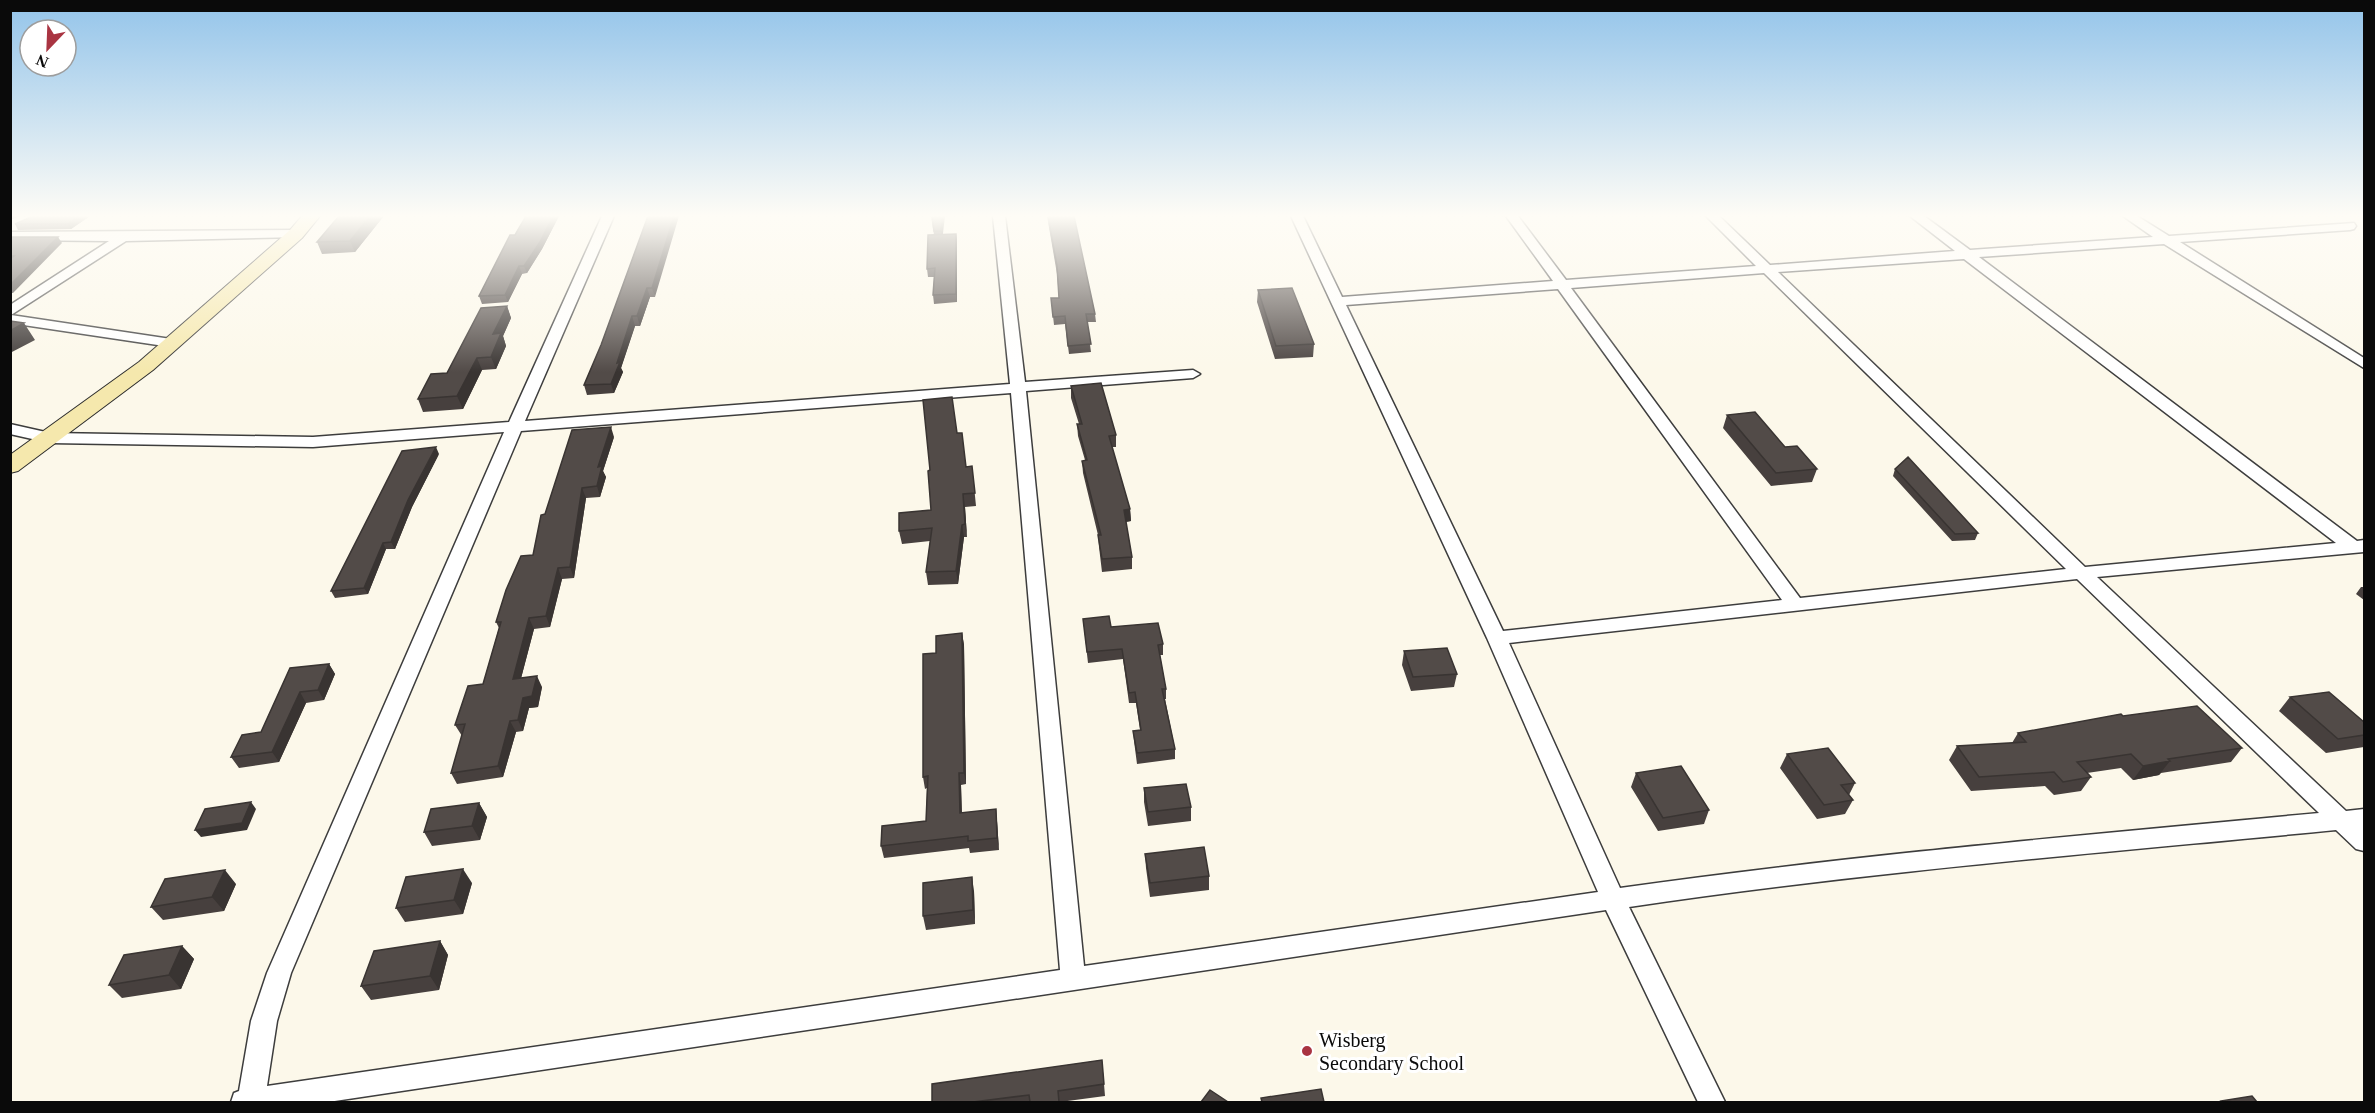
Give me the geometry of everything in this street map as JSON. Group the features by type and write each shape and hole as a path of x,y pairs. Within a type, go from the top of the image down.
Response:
{"street":[{"path":"10,311 76,268"},
{"path":"10,466 146,366 257,268"},
{"path":"585,268 279,973 264,1021 249,1102 1724,884 1988,854 2354,819"},
{"path":"1005,268 1073,979"},
{"path":"1322,268 1497,638 1613,900 1712,1102"},
{"path":"1551,268 1795,604"},
{"path":"1338,301 1781,268"},
{"path":"1985,268 2359,546"},
{"path":"2211,268 2364,364"},
{"path":"1768,269 2081,573 2354,819 2364,842"},
{"path":"10,319 171,343"},
{"path":"10,429 50,438 313,442 1193,374"},
{"path":"1497,638 2081,573 2359,546"}],"building":[{"path":"10,268 27,268 10,285"},
{"path":"493,268 518,268 505,295 479,296"},
{"path":"629,268 658,268 652,288 647,288 637,316 632,316 617,363 620,362 611,384 584,385"},
{"path":"927,268 956,268 956,294 933,295 935,268"},
{"path":"1057,268 1085,268 1095,314 1086,314 1091,344 1068,346 1065,316 1053,317 1051,298 1059,298"},
{"path":"1292,288 1314,344 1276,346 1258,290"},
{"path":"507,306 493,334 501,333 491,357 477,358 457,396 418,399 431,374 447,373 481,308"},
{"path":"10,321 24,323 10,331"},
{"path":"1101,383 1116,435 1109,436 1130,509 1124,510 1132,557 1102,559 1098,535 1101,535 1082,461 1087,460 1077,424 1082,424 1071,386"},
{"path":"952,397 957,433 962,433 966,467 972,466 975,493 963,494 965,524 962,525 956,571 926,572 932,528 899,531 899,513 931,510 928,471 930,470 923,400"},
{"path":"1755,412 1785,447 1797,446 1817,469 1776,473 1727,415"},
{"path":"611,427 598,467 602,466 597,486 582,488 570,567 558,568 546,616 529,618 513,679 537,676 532,696 523,698 518,720 510,721 498,766 451,773 465,724 455,725 468,686 483,684 501,622 496,622 506,590 521,556 533,555 541,515 545,514 572,430"},
{"path":"436,447 408,500 391,542 383,543 364,588 331,591 402,451"},
{"path":"1908,457 1978,533 1955,534 1895,469"},
{"path":"1109,616 1111,627 1158,623 1163,644 1158,645 1166,689 1162,689 1175,749 1137,753 1133,731 1141,730 1135,692 1129,693 1122,649 1087,652 1083,619"},
{"path":"962,633 964,773 959,773 960,813 996,809 997,838 968,841 968,836 881,846 882,826 926,821 928,776 923,777 923,654 936,653 936,636"},
{"path":"1447,648 1457,674 1413,677 1404,651"},
{"path":"329,664 318,690 300,692 272,752 231,757 242,735 261,732 290,668"},
{"path":"2329,692 2364,722 2364,735 2338,739 2290,697"},
{"path":"2197,706 2242,748 2168,759 2170,761 2143,766 2131,754 2077,762 2091,777 2063,782 2054,772 1979,777 1957,746 2026,742 2018,733 2121,714 2123,716"},
{"path":"1828,748 1855,783 1841,785 1853,800 1824,805 1787,754"},
{"path":"1681,766 1709,810 1663,818 1636,773"},
{"path":"1186,784 1191,807 1148,812 1144,788"},
{"path":"251,802 242,823 195,830 205,809"},
{"path":"479,803 472,826 424,832 431,809"},
{"path":"1204,847 1209,876 1150,883 1145,854"},
{"path":"463,869 454,900 396,908 406,877"},
{"path":"225,870 212,897 151,907 165,879"},
{"path":"972,877 973,910 923,916 923,883"},
{"path":"440,941 430,976 361,986 374,951"},
{"path":"182,946 169,975 109,985 124,955"},
{"path":"1102,1060 1104,1084 1058,1091 1059,1102 1030,1102 1029,1095 973,1102 932,1102 932,1084"},
{"path":"1321,1089 1324,1102 1262,1102 1261,1098"},
{"path":"1210,1090 1228,1102 1201,1102"},
{"path":"2252,1096 2257,1102 2221,1101"}],"place":[{"name":"Wisberg Secondary School","path":"1307,1051"}]}
